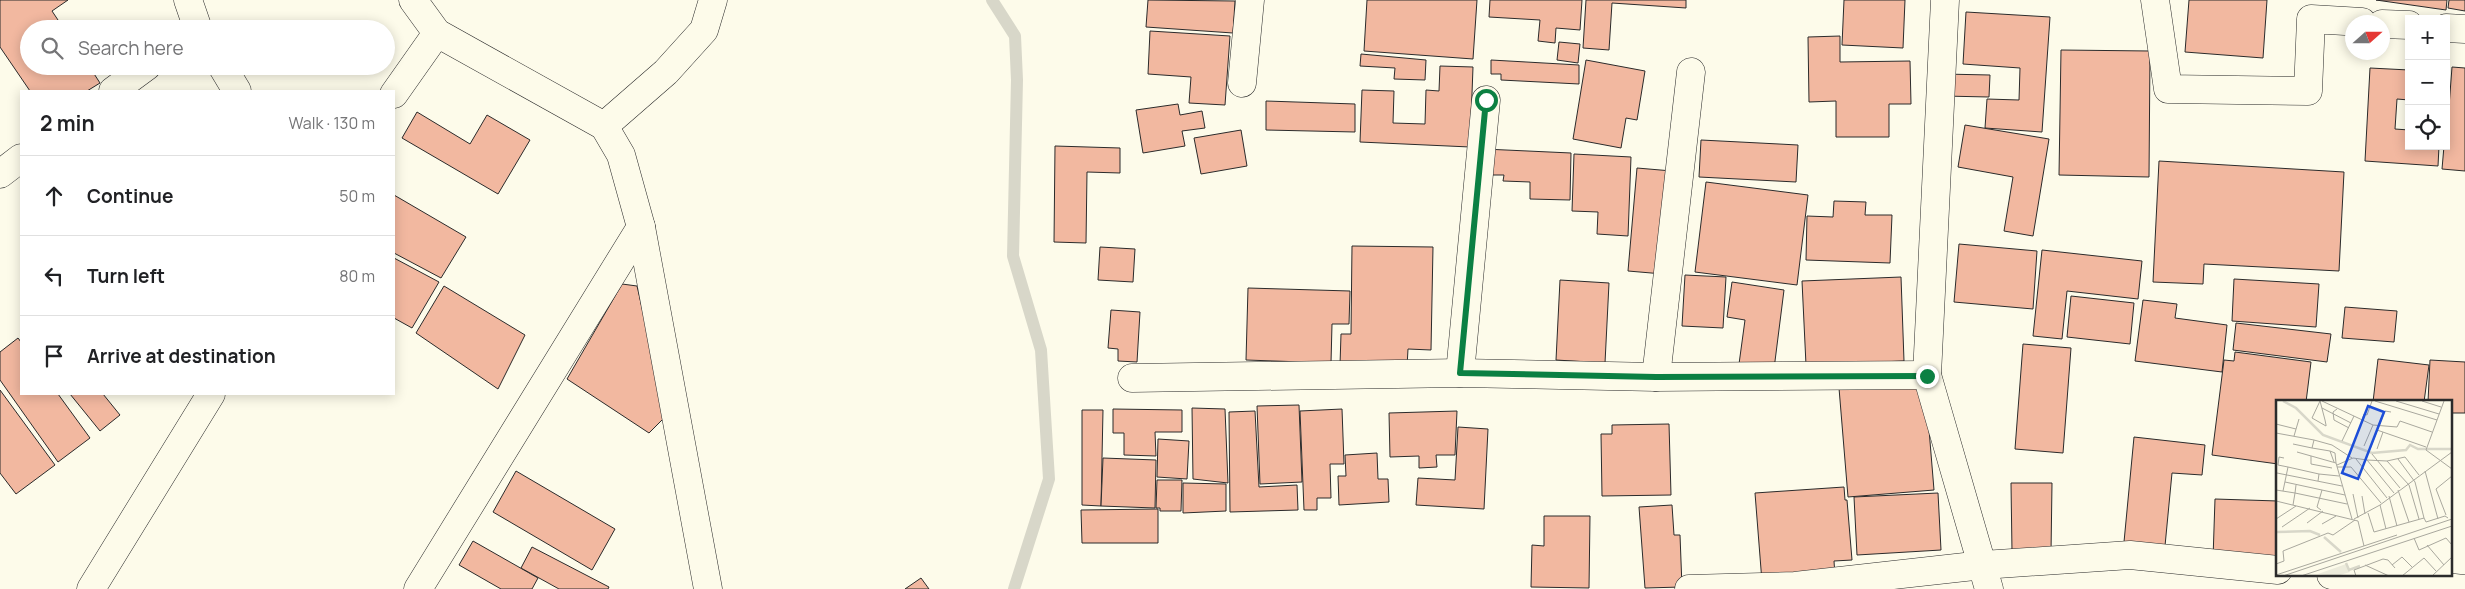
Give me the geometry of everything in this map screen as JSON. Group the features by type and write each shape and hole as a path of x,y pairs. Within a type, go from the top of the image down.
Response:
{"street":[{"path":"188,0 195,20"},
{"path":"413,0 437,33 604,126 620,155 641,227 708,589"},
{"path":"604,126 666,72 704,30 714,0"},
{"path":"1242,83 1250,0"},
{"path":"1945,0 1927,376 1986,577"},
{"path":"2155,0 2168,89 2308,91 2310,19 2345,21"},
{"path":"2390,25 2405,26"},
{"path":"2450,28 2465,29"},
{"path":"395,93 437,33"},
{"path":"1656,377 1691,72"},
{"path":"114,90 135,75"},
{"path":"227,75 236,90"},
{"path":"1460,373 1486,100"},
{"path":"0,174 20,159"},
{"path":"418,589 641,227"},
{"path":"1132,378 1460,373 1656,377 1927,376"},
{"path":"91,589 210,395"},
{"path":"1689,589 1795,588 1986,577 2130,555 2276,570"},
{"path":"2341,576 2465,589"}],"building":[{"path":"0,0 68,0 52,11 58,20 20,20 20,75 95,75 100,83 89,90 29,90 0,47"},
{"path":"1148,0 1235,1 1233,33 1146,27"},
{"path":"1367,0 1477,0 1473,59 1364,51"},
{"path":"1490,0 1582,0 1580,30 1556,28 1555,43 1538,41 1540,20 1489,17"},
{"path":"1586,0 1686,0 1686,8 1612,3 1609,50 1583,48"},
{"path":"1844,0 1905,0 1903,48 1842,45"},
{"path":"2189,0 2267,0 2263,58 2185,52"},
{"path":"2376,0 2447,0 2446,10"},
{"path":"2449,0 2465,0 2465,11 2448,8"},
{"path":"1966,12 2050,17 2042,132 1985,128 1987,99 2019,100 2020,68 1963,64"},
{"path":"1150,31 1230,36 1225,105 1189,103 1191,77 1148,74"},
{"path":"1840,36 1840,62 1910,61 1911,104 1889,104 1889,137 1836,137 1836,101 1809,102 1808,37"},
{"path":"1559,42 1580,44 1578,63 1557,60"},
{"path":"2061,50 2150,51 2149,177 2059,175"},
{"path":"1361,54 1426,60 1425,80 1394,79 1395,68 1360,66"},
{"path":"1491,60 1579,65 1579,84 1501,80 1501,74 1491,74"},
{"path":"1586,60 1645,71 1637,120 1626,118 1621,148 1573,139"},
{"path":"1440,66 1473,67 1470,147 1360,142 1362,90 1394,91 1393,123 1425,124 1426,90 1439,91"},
{"path":"2452,67 2465,68 2465,171 2442,169 2444,150 2450,150"},
{"path":"2370,68 2405,70 2405,100 2397,99 2395,129 2405,130 2405,150 2439,150 2438,166 2365,161"},
{"path":"1943,74 1990,75 1989,97 1943,96"},
{"path":"1266,101 1355,104 1355,132 1266,130"},
{"path":"1178,104 1180,115 1202,111 1205,128 1182,131 1185,146 1143,153 1136,110"},
{"path":"417,112 470,144 487,115 530,140 498,194 402,138"},
{"path":"1965,125 2049,139 2033,236 2004,231 2013,177 1958,167"},
{"path":"1241,130 1247,166 1201,174 1194,138"},
{"path":"1701,140 1798,145 1796,182 1699,177"},
{"path":"1055,146 1120,148 1120,173 1087,172 1086,243 1054,242"},
{"path":"1484,149 1571,153 1570,200 1530,199 1530,182 1503,181 1504,175 1483,175"},
{"path":"1574,154 1631,157 1628,236 1597,234 1598,212 1572,211"},
{"path":"2159,161 2344,172 2339,271 2204,264 2203,284 2153,282"},
{"path":"1637,168 1672,171 1663,274 1628,271"},
{"path":"1706,182 1808,195 1797,285 1695,272"},
{"path":"395,196 466,237 441,278 395,254"},
{"path":"1834,201 1866,202 1865,215 1892,215 1890,263 1806,260 1807,216 1833,217"},
{"path":"1959,244 2037,251 2033,309 1954,302"},
{"path":"1352,246 1433,247 1431,350 1408,349 1407,367 1340,365 1341,334 1351,334"},
{"path":"1100,247 1135,249 1133,282 1098,280"},
{"path":"2042,250 2142,261 2138,299 2067,291 2062,339 2033,336"},
{"path":"395,259 439,282 412,328 395,319"},
{"path":"1685,275 1726,277 1723,328 1682,326"},
{"path":"1901,277 1904,361 1806,365 1802,281"},
{"path":"2234,279 2319,284 2316,327 2232,321"},
{"path":"1560,280 1609,283 1605,363 1556,360"},
{"path":"1732,282 1784,290 1774,369 1739,364 1745,320 1727,317"},
{"path":"622,284 637,286 667,415 649,433 567,379"},
{"path":"444,286 525,335 498,389 416,333"},
{"path":"1248,288 1350,291 1349,324 1332,324 1331,363 1246,360"},
{"path":"2071,296 2134,303 2130,344 2067,337"},
{"path":"2143,300 2177,304 2175,318 2227,325 2222,372 2135,361"},
{"path":"2345,307 2397,311 2394,342 2342,338"},
{"path":"1111,310 1140,312 1137,362 1118,361 1118,349 1108,348"},
{"path":"2236,323 2331,334 2327,362 2233,350"},
{"path":"18,338 20,341 20,395 59,395 90,438 58,462 0,380 0,352"},
{"path":"2023,344 2071,348 2063,453 2015,449"},
{"path":"2235,352 2311,362 2306,400 2276,400 2276,464 2212,455 2224,360 2234,361"},
{"path":"2378,359 2429,365 2424,400 2373,400"},
{"path":"2430,360 2465,362 2465,413 2452,413 2452,400 2428,400"},
{"path":"1925,381 1934,490 1848,497 1839,388"},
{"path":"0,390 55,465 16,494 0,473"},
{"path":"71,395 104,395 120,415 100,431"},
{"path":"1299,405 1302,482 1260,484 1257,406"},
{"path":"1192,408 1225,409 1228,483 1193,479"},
{"path":"1113,409 1182,410 1182,432 1155,432 1156,456 1124,455 1124,433 1113,433"},
{"path":"1342,409 1344,464 1330,464 1331,498 1317,498 1317,510 1304,510 1300,411"},
{"path":"1082,410 1103,410 1101,506 1082,505"},
{"path":"1255,411 1259,487 1297,485 1298,510 1230,512 1229,412"},
{"path":"1457,411 1455,455 1436,455 1437,467 1419,468 1419,456 1390,457 1389,413"},
{"path":"1669,424 1671,495 1602,496 1601,434 1612,434 1612,425"},
{"path":"1458,427 1488,429 1484,509 1416,505 1418,478 1455,480"},
{"path":"2134,437 2205,445 2202,475 2172,473 2165,546 2124,542"},
{"path":"1158,439 1189,441 1187,479 1157,477"},
{"path":"1377,453 1378,479 1388,479 1389,502 1339,505 1338,476 1346,476 1345,455"},
{"path":"1103,458 1156,460 1155,508 1101,506"},
{"path":"516,471 615,529 592,570 493,512"},
{"path":"1157,480 1182,480 1181,511 1160,511 1160,508 1156,508"},
{"path":"1183,483 1226,484 1226,511 1183,513"},
{"path":"2011,483 2052,483 2051,553 2012,552"},
{"path":"1844,487 1845,500 1847,500 1852,560 1834,561 1835,576 1762,582 1755,493"},
{"path":"1938,493 1941,550 1857,555 1854,497"},
{"path":"2215,499 2276,501 2276,561 2213,559"},
{"path":"1672,505 1674,535 1680,535 1682,587 1645,588 1639,507"},
{"path":"1158,509 1158,543 1082,543 1081,510"},
{"path":"1544,516 1590,516 1589,588 1531,587 1532,545 1544,546"},
{"path":"473,541 538,578 532,589 501,589 459,565"},
{"path":"532,547 609,587 608,589 559,589 521,568"},
{"path":"921,578 929,589 905,589"}],"waterway":[{"path":"992,0 1015,36 1017,80 1013,256 1041,350 1049,479 1014,589"}],"route":[{"path":"1486,100 1460,373 1656,377 1927,376"}]}
